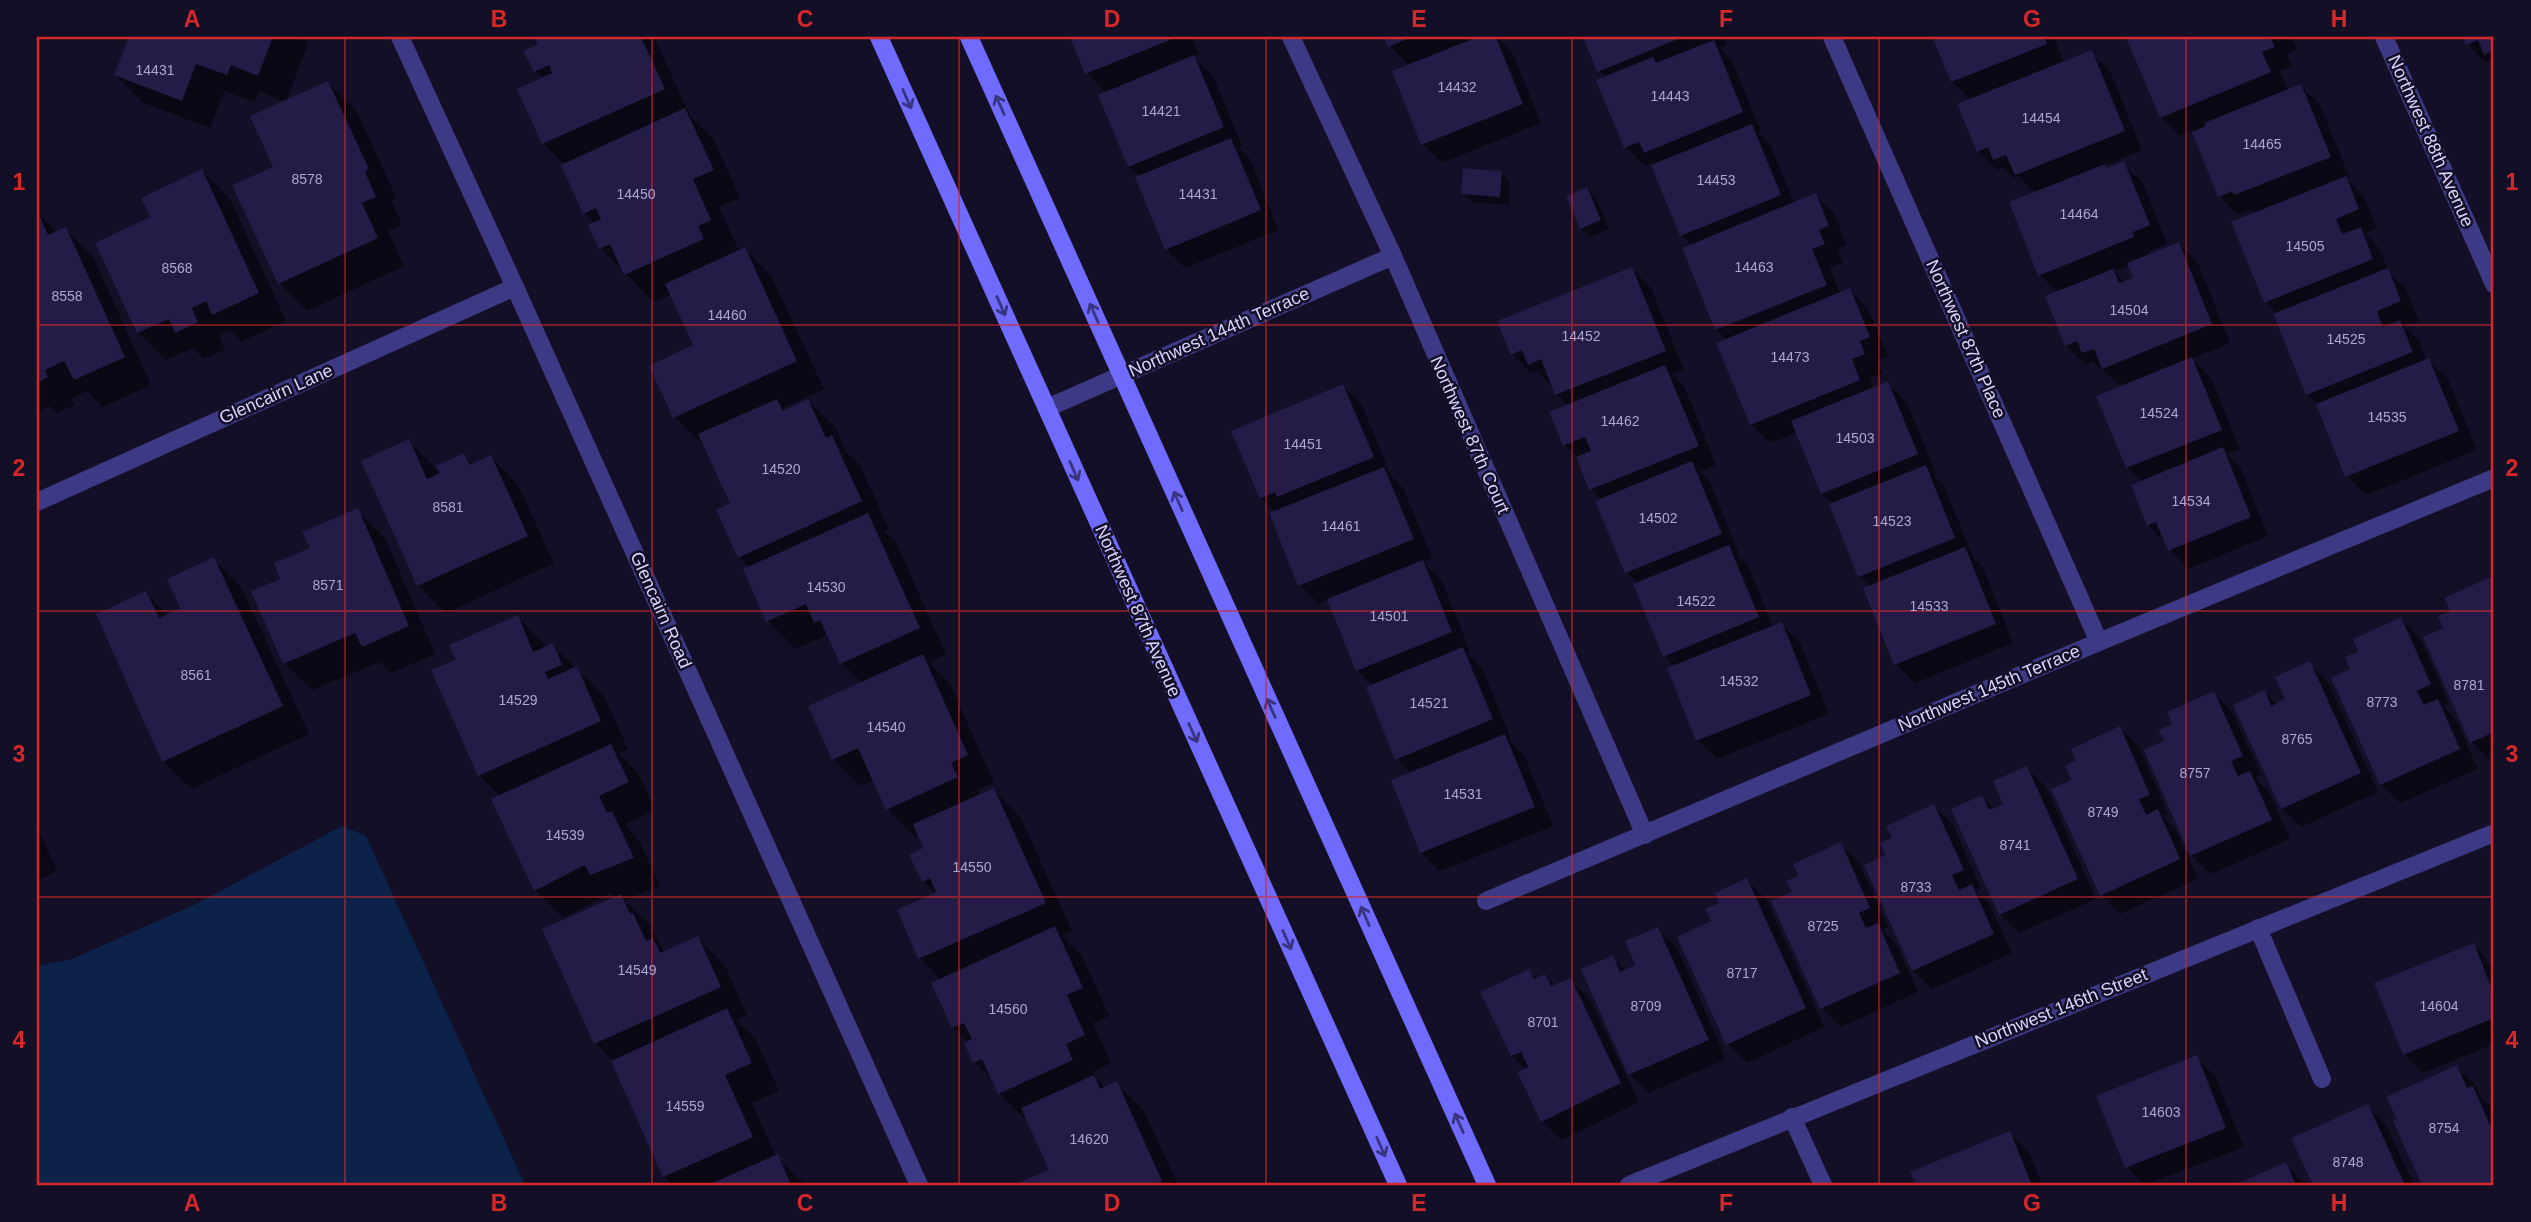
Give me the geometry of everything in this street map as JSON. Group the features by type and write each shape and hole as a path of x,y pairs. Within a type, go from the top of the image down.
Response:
{"main road":[{"name":"Northwest 87th Avenue","path":"879,37 1398,1185"},
{"path":"969,37 1487,1185"}],"street":[{"name":"Glencairn Road","path":"400,37 919,1185"},
{"name":"Northwest 87th Court","path":"1291,37 1392,256 1645,835"},
{"name":"Northwest 87th Place","path":"1832,37 2099,642"},
{"name":"Northwest 88th Avenue","path":"2384,37 2494,284"},
{"name":"Northwest 144th Terrace","path":"1046,408 1392,256"},
{"name":"Glencairn Lane","path":"37,502 515,287"},
{"name":"Northwest 145th Terrace","path":"1486,901 2494,478"},
{"name":"Northwest 146th Street","path":"1629,1185 2494,833"},
{"path":"2259,928 2322,1079"},
{"path":"1792,1117 1823,1185"}],"water":[{"path":"342,826 366,836 525,1185 37,1185 37,966 72,959 198,903"}],"building":[{"path":"129,37 273,37 258,76 231,65 227,75 196,64 182,101 114,75"},
{"path":"535,37 641,37 665,89 542,144 517,89 552,73 549,65 534,72 523,51 538,44"},
{"path":"1070,37 1177,37 1085,74"},
{"path":"1384,37 1412,37 1388,47"},
{"path":"1478,37 1496,37 1523,104 1421,145 1392,71"},
{"path":"1583,37 1683,37 1597,72"},
{"path":"1932,37 2044,37 2047,44 1951,82"},
{"path":"2126,37 2270,37 2275,47 2262,52 2271,72 2160,118"},
{"path":"2463,37 2494,37 2494,50 2484,55 2478,40 2466,45"},
{"path":"1714,40 1743,112 1644,153 1639,142 1624,148 1596,80 1653,57 1656,63"},
{"path":"2092,50 2125,131 2015,175 2006,155 1993,160 1988,147 1977,152 1957,104"},
{"path":"1194,55 1224,127 1128,167 1098,95"},
{"path":"328,81 369,169 365,172 376,197 362,203 378,238 278,284 232,185 273,167 250,116"},
{"path":"2301,84 2331,157 2234,195 2232,191 2218,197 2192,132 2206,126 2204,123"},
{"path":"685,108 714,170 693,179 711,220 698,226 704,239 624,275 610,244 599,249 588,225 601,219 596,208 583,214 561,165"},
{"path":"1752,124 1781,195 1680,236 1651,165"},
{"path":"1231,138 1261,210 1165,250 1135,177"},
{"path":"2124,161 2150,225 2133,232 2134,237 2038,276 2009,202 2105,164 2107,168"},
{"path":"1463,168 1502,171 1500,197 1461,194"},
{"path":"202,169 259,293 212,315 206,301 192,308 198,322 175,333 169,319 137,333 95,243 150,217 141,198"},
{"path":"2346,176 2359,209 2336,219 2342,234 2361,227 2373,259 2264,303 2231,222"},
{"path":"1587,187 1601,220 1580,229 1566,196"},
{"path":"1816,193 1829,226 1819,230 1825,244 1812,249 1827,285 1715,330 1682,248"},
{"path":"37,210 48,235 66,227 125,357 74,380 64,361 45,370 48,377 37,383"},
{"path":"2179,242 2212,324 2102,369 2094,349 2082,353 2077,341 2065,346 2045,296 2113,269 2119,283 2133,278 2127,263"},
{"path":"745,247 797,361 673,418 649,366 693,345 665,284"},
{"path":"1632,267 1666,351 1555,395 1541,359 1528,365 1522,350 1511,355 1497,321"},
{"path":"2388,268 2401,301 2377,311 2383,327 2400,320 2413,352 2306,395 2273,314"},
{"path":"1850,288 1870,337 1860,341 1865,354 1852,359 1860,380 1750,425 1716,343"},
{"path":"2192,357 2222,430 2126,468 2096,396"},
{"path":"2429,358 2459,431 2345,477 2316,404"},
{"path":"1665,365 1699,446 1589,490 1576,457 1591,451 1585,437 1563,446 1549,412"},
{"path":"1888,381 1918,454 1821,494 1791,421"},
{"path":"1343,384 1374,457 1277,497 1275,492 1260,499 1231,431"},
{"path":"777,399 783,411 808,399 826,438 832,435 862,501 738,558 716,510 730,503 698,434"},
{"path":"409,439 427,479 440,473 436,466 464,453 470,465 491,455 528,536 417,586 361,461"},
{"path":"2223,447 2251,517 2168,551 2156,522 2147,526 2131,485"},
{"path":"1692,461 1722,534 1625,573 1595,501"},
{"path":"1926,465 1955,538 1858,577 1829,504"},
{"path":"1384,467 1414,539 1298,586 1269,513"},
{"path":"358,508 409,626 362,647 355,633 283,664 251,591 280,579 274,563 310,548 302,532"},
{"path":"868,513 920,628 840,664 820,620 814,623 806,604 766,622 743,569"},
{"path":"1729,545 1759,617 1663,657 1633,584"},
{"path":"1965,547 1996,624 1894,665 1863,588"},
{"path":"214,557 283,706 162,762 96,614 146,591 159,618 180,608 167,579"},
{"path":"1423,560 1452,632 1356,671 1327,599"},
{"path":"2493,576 2494,732 2470,743 2423,637 2443,628 2438,616 2450,611 2444,598"},
{"path":"518,615 533,652 553,643 562,665 545,672 548,679 577,666 601,721 478,776 431,670 456,660 449,645"},
{"path":"2401,617 2431,684 2417,691 2424,705 2438,699 2460,749 2380,785 2331,678 2350,669 2345,657 2358,652 2353,639"},
{"path":"1782,622 1811,695 1696,741 1667,668"},
{"path":"1463,647 1493,719 1395,760 1366,687"},
{"path":"923,654 968,755 951,763 958,777 886,810 858,748 832,760 808,706"},
{"path":"2310,661 2361,773 2281,809 2233,705 2265,690 2271,706 2285,699 2275,677"},
{"path":"2214,691 2243,756 2231,761 2238,776 2250,771 2272,820 2190,856 2144,750 2164,741 2159,730 2172,724 2167,712"},
{"path":"2120,726 2150,795 2139,799 2146,815 2158,809 2180,859 2100,896 2051,789 2071,780 2065,766 2076,761 2071,749"},
{"path":"1505,734 1535,807 1420,853 1391,780"},
{"path":"611,744 629,782 599,796 607,813 612,811 634,858 590,875 585,865 534,891 491,799"},
{"path":"2027,766 2078,879 1999,915 1951,809 1982,795 1989,810 2003,804 1993,781"},
{"path":"994,788 1046,903 918,959 897,910 936,892 930,878 922,882 909,855 923,848 913,824"},
{"path":"1934,804 1964,870 1952,875 1959,890 1972,884 1994,934 1912,971 1864,865 1885,855 1880,843 1892,838 1886,826"},
{"path":"1841,842 1870,908 1859,913 1866,928 1878,923 1900,973 1820,1009 1771,901 1792,892 1786,881 1798,876 1793,864"},
{"path":"1747,878 1806,1008 1726,1045 1677,937 1711,921 1705,909 1719,903 1715,893"},
{"path":"621,894 646,941 653,938 660,953 698,936 721,987 594,1044 542,929"},
{"path":"1055,926 1083,988 1067,995 1085,1035 1066,1044 1073,1060 998,1094 982,1059 973,1063 964,1043 972,1039 964,1023 952,1028 931,983"},
{"path":"1658,927 1709,1040 1628,1075 1581,969 1613,955 1620,972 1635,965 1625,941"},
{"path":"2474,943 2494,995 2494,1018 2403,1055 2374,983"},
{"path":"1529,969 1534,979 1545,974 1551,986 1571,978 1621,1083 1541,1122 1517,1072 1528,1067 1521,1052 1511,1056 1480,992"},
{"path":"727,1008 752,1063 725,1075 753,1137 663,1177 611,1061"},
{"path":"2197,1055 2226,1128 2125,1168 2096,1096"},
{"path":"2457,1065 2467,1088 2473,1086 2494,1134 2494,1185 2422,1185 2393,1121 2397,1119 2386,1097"},
{"path":"1094,1075 1100,1089 1117,1081 1162,1181 1154,1185 1022,1185 1020,1182 1049,1170 1021,1108"},
{"path":"2368,1104 2405,1185 2313,1185 2291,1138"},
{"path":"2010,1131 2032,1185 1916,1185 1910,1172"},
{"path":"778,1154 791,1185 708,1185"},
{"path":"2286,1162 2296,1185 2234,1185"}]}
